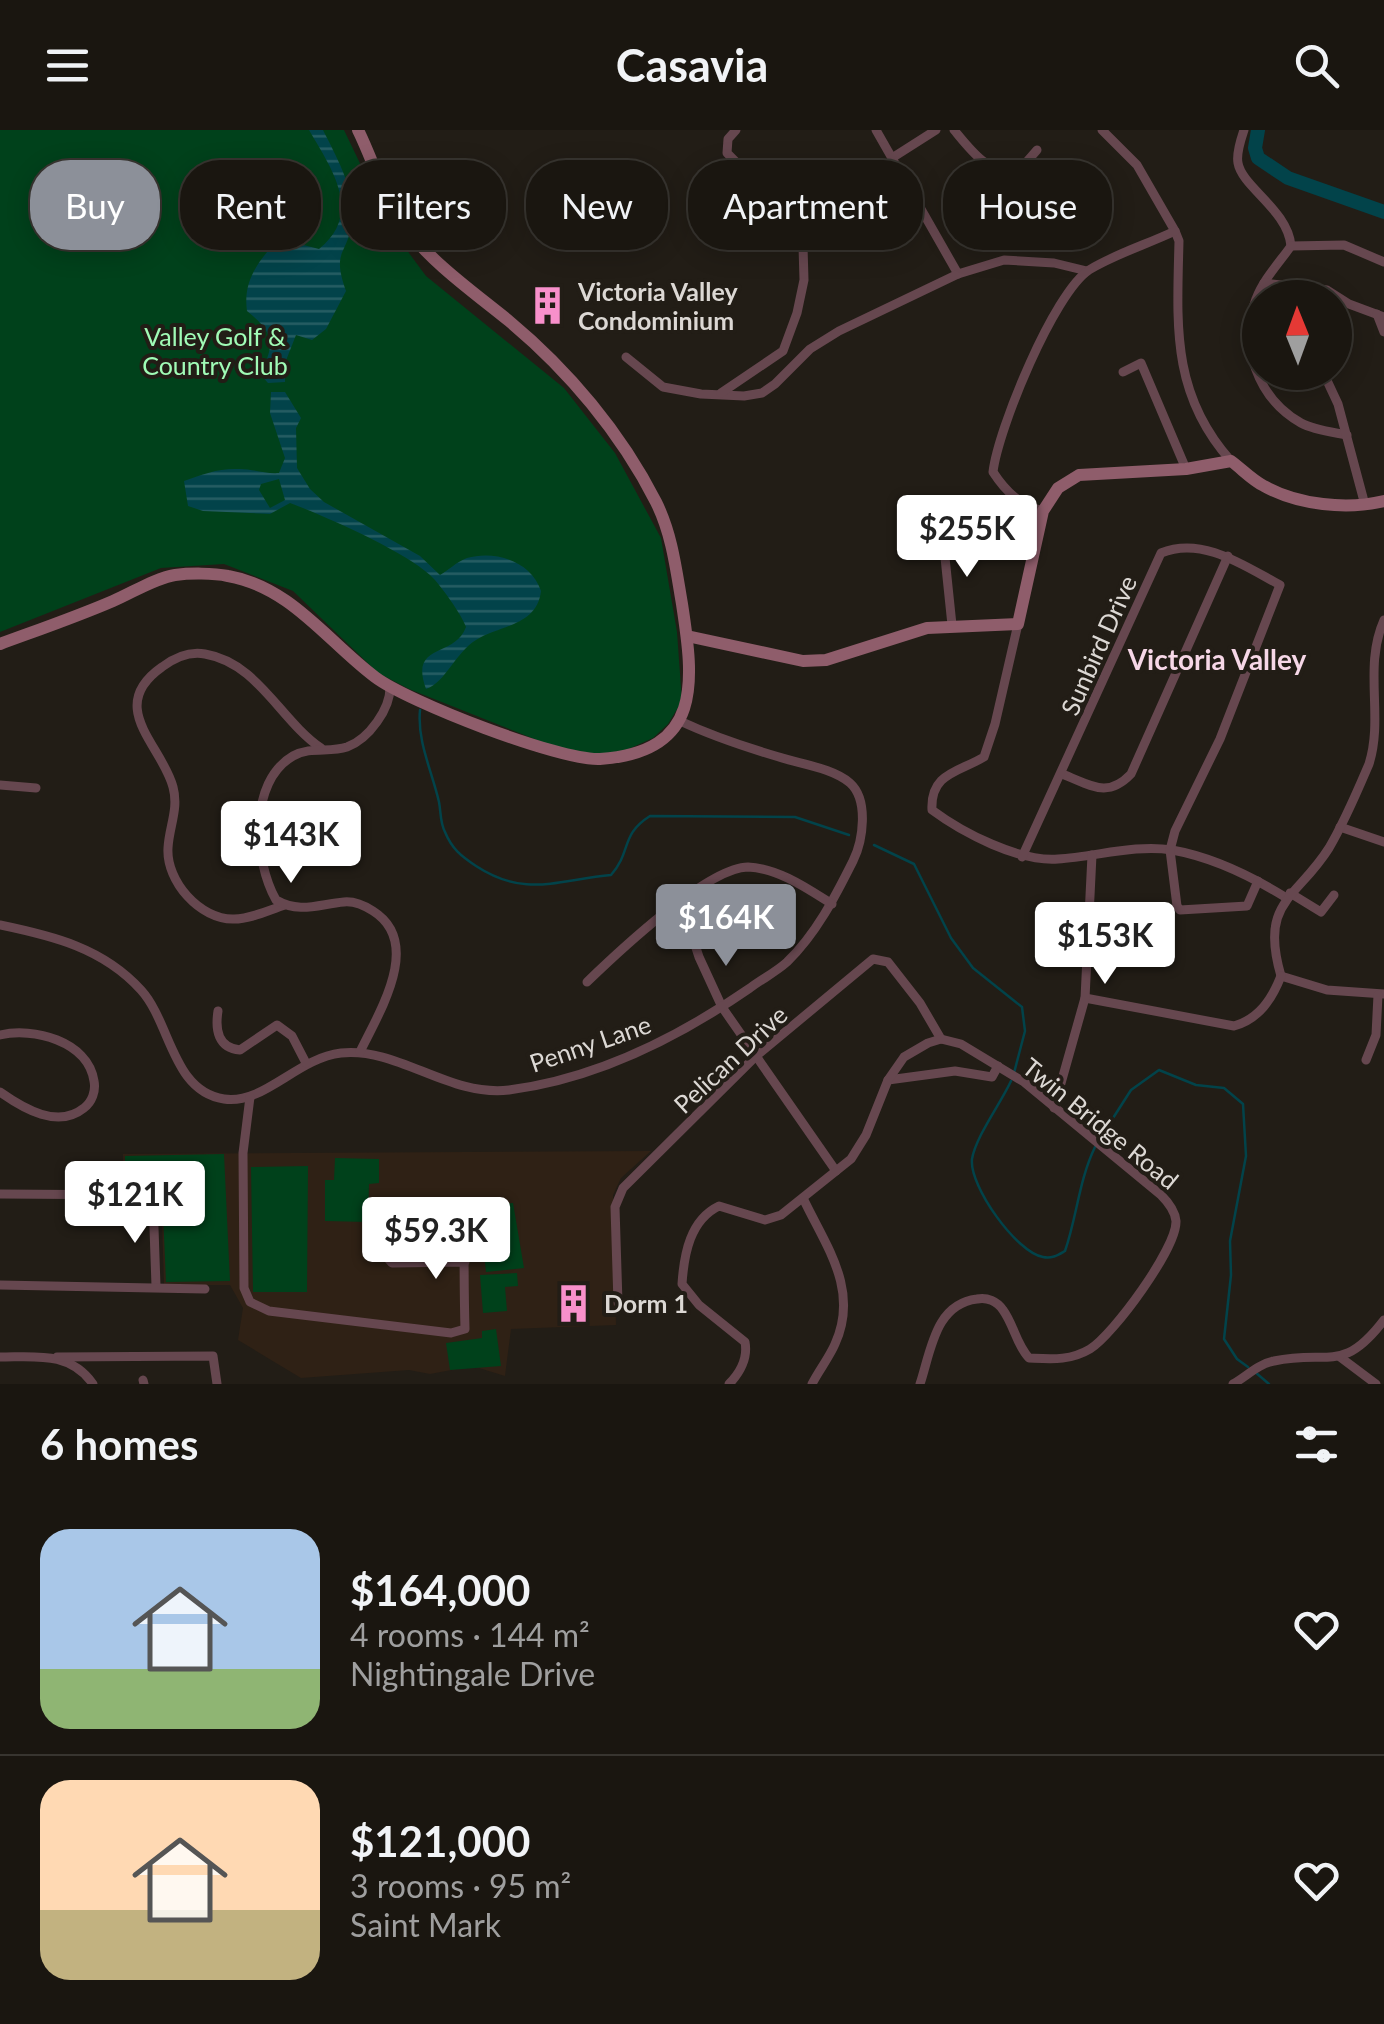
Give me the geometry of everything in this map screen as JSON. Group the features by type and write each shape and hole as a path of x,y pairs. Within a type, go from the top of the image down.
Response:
{"street":[{"path":"0,644 173,575 228,576 283,595 390,686 565,756 598,759 633,754 659,741 680,721 688,704 691,677 687,636 670,538 656,502 584,393 512,323 430,257 401,223 358,130"},
{"path":"718,394 783,351 804,280 803,246 788,214 727,152 728,139 736,130"},
{"path":"876,130 958,274"},
{"path":"892,158 936,130"},
{"path":"954,130 984,165 999,172 1016,174 1037,150"},
{"path":"1102,130 1137,165 1176,231 1179,348 1186,385 1206,428 1231,461 1264,486 1304,501 1365,505 1384,501"},
{"path":"1244,130 1240,168 1286,226 1291,246"},
{"path":"1043,512 1026,507 1004,489 992,472 996,446 1051,316 1086,271 1176,231"},
{"path":"1291,246 1344,245 1384,262"},
{"path":"1266,280 1291,246"},
{"path":"626,356 663,387 718,394 762,393 810,350 839,331 958,274 1004,260 1058,264 1086,271"},
{"path":"1058,264 1070,274 1075,286"},
{"path":"1352,305 1380,315 1384,332"},
{"path":"1123,372 1140,362 1186,469"},
{"path":"1267,390 1301,423 1347,435"},
{"path":"1330,390 1347,435 1365,505"},
{"path":"1231,461 1186,469 1079,475 1058,488 1043,512 984,757 950,771 936,784 932,810 1022,857 1054,860 1130,850 1170,850 1215,862 1322,912 1334,895"},
{"path":"952,625 944,548 988,540"},
{"name":"Sunbird Drive","path":"1022,857 1161,553 1180,545 1228,556 1280,585 1220,738 1175,831 1170,850"},
{"path":"1062,774 1106,790 1118,788 1131,774 1228,556"},
{"path":"1085,998 1234,1026 1248,1022 1266,1004 1281,976 1274,954 1276,927 1287,895 1326,852 1378,738 1374,655 1384,620"},
{"path":"687,636 803,660 826,660 901,634 952,625 1018,624"},
{"path":"285,905 233,920 201,910 187,895 170,866 168,847 176,807 173,788 140,727 140,698 144,686 164,665 188,654 203,653 238,666 271,696 303,736 321,748"},
{"path":"360,1052 381,1009 396,964 396,940 389,924 365,906 348,901 311,908 276,900 260,861 257,840 260,819 278,769 299,753 345,748 369,732 390,686"},
{"name":"Penny Lane","path":"250,1097 306,1063 360,1052 387,1058 433,1078 480,1089 510,1090 583,1072 648,1048 722,1007 786,962 832,904 862,837 860,802 852,784 831,773 708,734 680,721"},
{"path":"1371,760 1384,763"},
{"path":"0,785 36,788"},
{"path":"1340,827 1384,842"},
{"path":"1170,850 1180,910 1246,906 1258,881"},
{"path":"1054,1108 1085,998 1092,856"},
{"path":"587,982 694,890 721,873 747,867 772,873 804,886 832,904"},
{"path":"681,902 722,1007 836,1171"},
{"path":"0,925 54,936 90,951 121,971 143,992 156,1012 194,1086 226,1100 250,1097 239,1290 250,1302 269,1311 452,1333 465,1328 465,1262 464,1226 386,1228 383,1253 392,1263 465,1262"},
{"name":"Pelican Drive","path":"618,1303 615,1208 624,1188 755,1058 873,960 888,962 920,1003 941,1039"},
{"path":"1281,976 1327,990 1381,995 1376,1035 1366,1060"},
{"path":"218,1011 219,1038 229,1048 240,1050 276,1025 292,1036 306,1063"},
{"path":"0,1036 38,1033 61,1043 87,1061 95,1083 91,1102 75,1115 57,1118 30,1110 0,1092"},
{"path":"729,1384 747,1353 746,1342 699,1305 682,1284 692,1234 708,1211 719,1206 765,1220 780,1215 803,1198 852,1158 866,1135 888,1080 904,1057 941,1039"},
{"name":"Twin Bridge Road","path":"920,1384 937,1330 947,1312 965,1300 987,1298 1002,1306 1020,1348 1029,1358 1066,1359 1090,1349 1125,1316 1172,1239 1176,1222 1170,1204 1024,1082 961,1044 941,1039"},
{"path":"888,1080 955,1072 986,1078 1000,1067"},
{"path":"0,1194 150,1195 156,1286"},
{"path":"803,1198 834,1256 844,1291 844,1316 837,1340 812,1384"},
{"path":"0,1285 205,1289"},
{"path":"1233,1384 1257,1367 1282,1360 1340,1357 1380,1333 1384,1320"},
{"path":"0,1357 213,1356 217,1384"},
{"path":"57,1357 74,1365 93,1384"},
{"path":"1340,1357 1376,1384"}],"shaded area":[{"path":"651,1151 621,1178 613,1195 616,1325 511,1329 505,1376 479,1368 462,1368 430,1374 409,1370 301,1378 238,1340 243,1308 230,1285 164,1285 161,1192 123,1192 123,1154"}],"green space":[{"name":"Valley Golf & Country Club","path":"0,130 344,130 358,160 341,160 341,250 407,250 426,276 564,388 615,453 661,538 677,632 682,701 668,724 653,738 615,755 567,752 378,673 293,591 224,564 161,568 0,632"},
{"path":"224,1154 230,1281 166,1282 162,1190 125,1189 125,1156"},
{"path":"335,1158 379,1159 379,1183 369,1184 368,1222 325,1221 325,1180 334,1180"},
{"path":"308,1166 307,1292 253,1292 251,1167"},
{"path":"513,1203 524,1268 486,1272 479,1206"},
{"path":"517,1273 518,1286 505,1287 507,1311 483,1313 480,1275"},
{"path":"496,1329 501,1366 450,1370 446,1343 482,1338 482,1331"}],"water":[{"path":"309,130 323,130 341,168 341,206 339,190"},
{"path":"341,206 344,250 340,267 346,291 326,329 312,340 296,335 285,363 285,382 268,383 260,374 269,354 270,339 247,311 252,274 269,250 321,250 340,221"},
{"path":"271,392 285,392 301,418 296,428 297,468 324,502 420,556 440,575 463,560 478,556 500,557 521,565 541,591 533,611 476,640 426,689 423,664 452,644 466,627 439,585 417,565 363,535 290,503 270,514 203,511 188,506 184,481 191,478 232,469 279,473 285,458 270,413","holes":["279,479 285,500 270,508 259,490 261,484"]}],"waterway":[{"path":"1258,130 1258,158 1288,178 1384,212"},
{"path":"420,710 423,745 448,838 471,862 510,882 542,884 611,875 634,830 650,816 795,817 849,835"},
{"path":"874,845 914,864 951,938 973,968 1022,1007 1025,1031 1014,1073"},
{"path":"1099,1140 1131,1090 1159,1070 1196,1085 1224,1088 1243,1104 1246,1156 1230,1241 1231,1275 1224,1339 1237,1359 1248,1367"},
{"path":"1011,1081 978,1140 973,1171 997,1217 1032,1253 1049,1257 1065,1251 1095,1147"},
{"path":"1255,1372 1269,1384"}],"place":[{"name":"Victoria Valley Condominium","path":"548,305"},
{"name":"Dorm 1","path":"574,1303"}],"district":[{"name":"Victoria Valley","path":"1217,659"}]}
